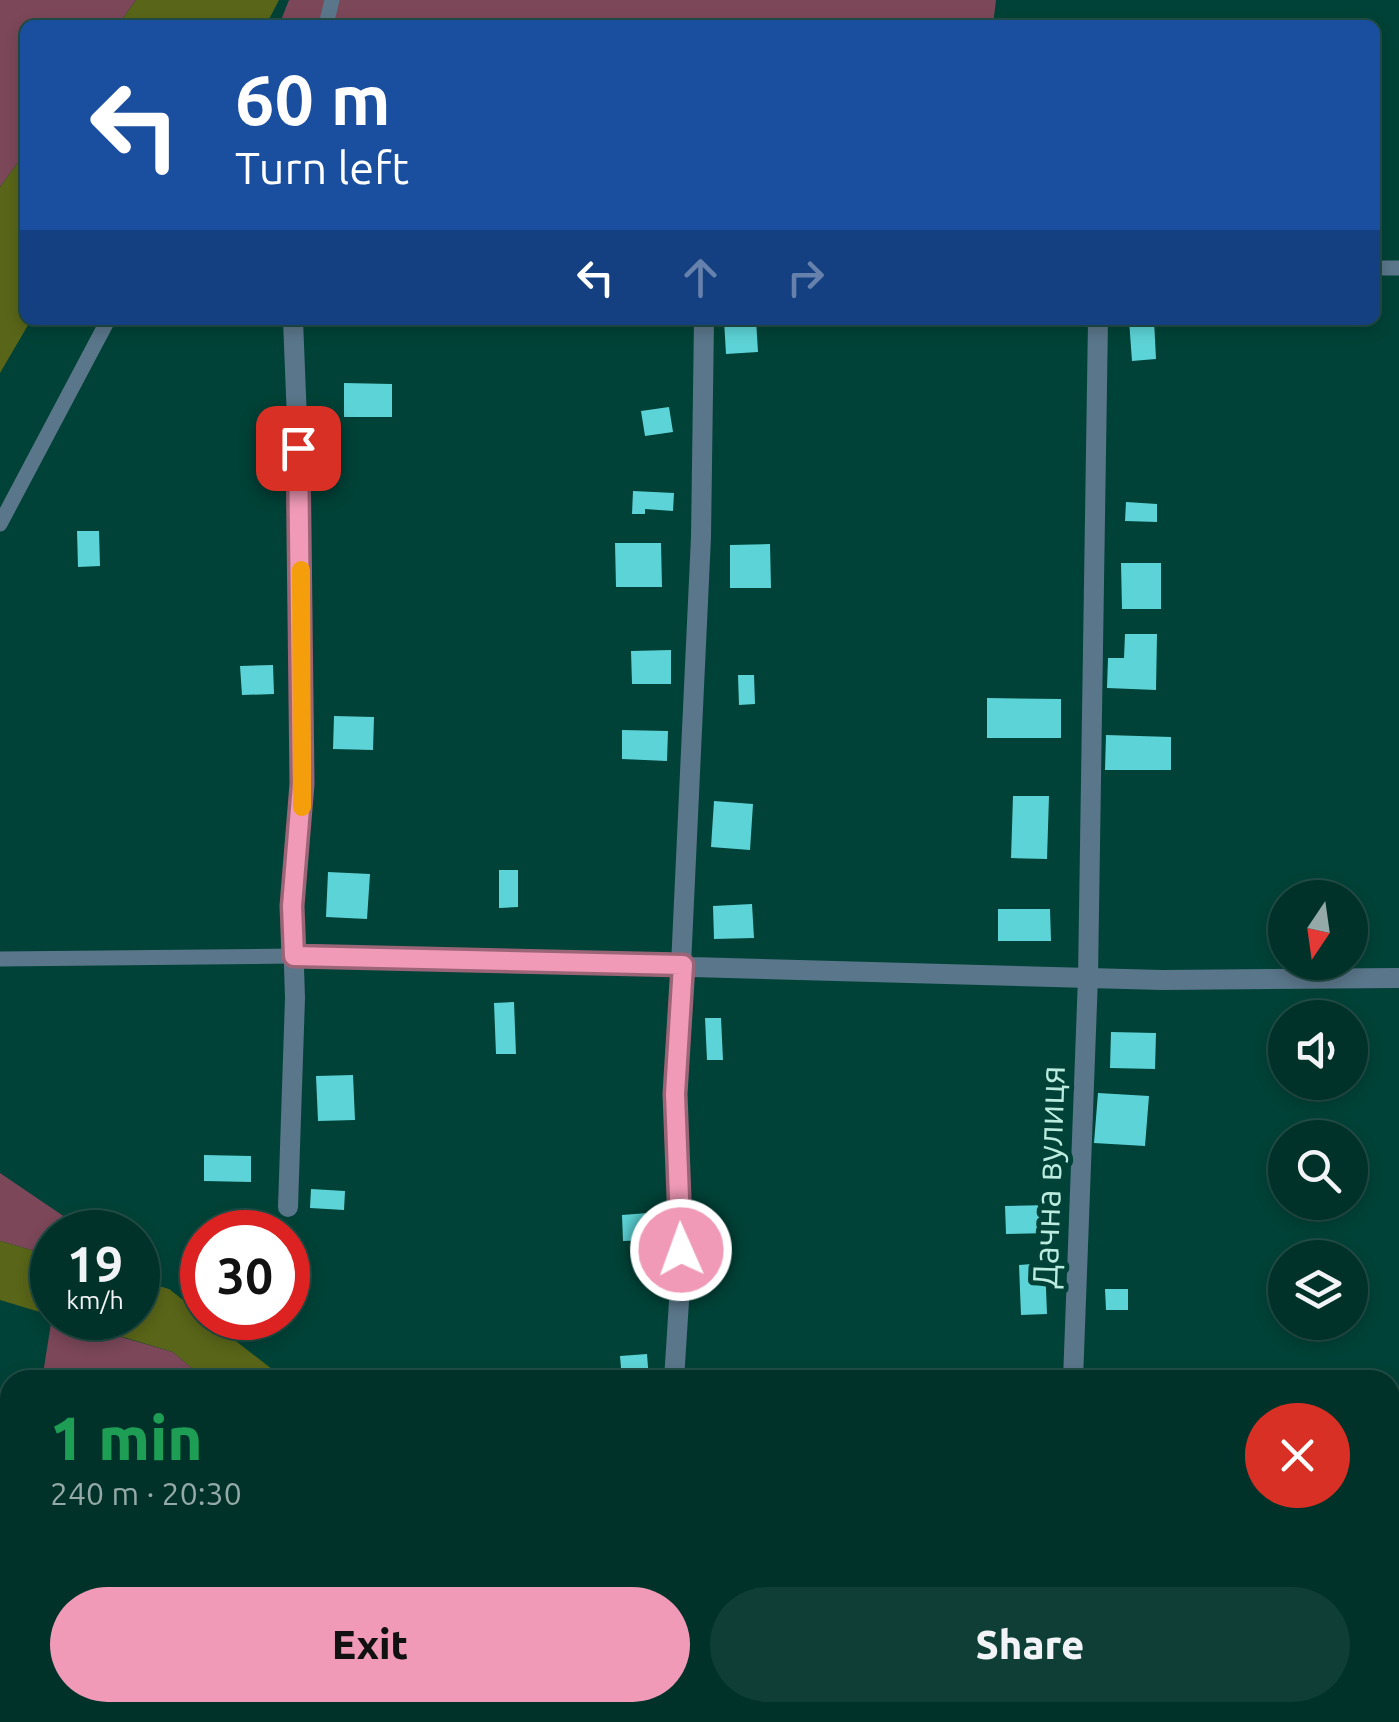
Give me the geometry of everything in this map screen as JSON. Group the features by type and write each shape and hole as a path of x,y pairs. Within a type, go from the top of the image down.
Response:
{"street":[{"path":"288,1207 292,896 302,784 301,519 293,325"},
{"path":"675,1370 681,1270 676,1079 701,537 704,325"},
{"name":"Дачна вулиця","path":"1073,1370 1088,977 1098,325"},
{"path":"294,956 1162,980 1399,978"}],"lane":[{"path":"0,524 105,325"},
{"path":"0,958 294,956"}],"shaded area":[{"path":"0,0 136,0 122,20 20,20 20,160 0,187"},
{"path":"136,0 279,0 269,20 122,20"},
{"path":"289,0 996,0 994,20 281,20"},
{"path":"20,160 20,325 28,325 0,373 0,187"},
{"path":"0,1173 55,1210 30,1210 30,1250 0,1241"},
{"path":"0,1241 30,1250 30,1309 0,1300"},
{"path":"160,1286 180,1298 180,1340 235,1340 273,1370 194,1370 173,1352 133,1340 160,1340"},
{"path":"48,1340 132,1340 173,1352 194,1370 44,1370"}],"building":[{"path":"724,325 756,325 758,352 726,354"},
{"path":"1129,325 1154,325 1156,359 1132,361"},
{"path":"344,383 392,384 392,417 344,417"},
{"path":"669,407 673,432 645,436 641,411"},
{"path":"633,491 674,493 673,511 645,509 645,514 632,514"},
{"path":"1126,502 1157,504 1157,522 1125,521"},
{"path":"77,531 99,531 100,566 78,567"},
{"path":"615,543 661,543 662,587 616,587"},
{"path":"770,544 771,588 730,588 730,545"},
{"path":"1121,563 1161,563 1161,609 1122,609"},
{"path":"1125,634 1157,634 1156,690 1107,688 1108,658 1124,658"},
{"path":"671,650 671,684 632,684 631,651"},
{"path":"273,665 274,694 242,695 240,666"},
{"path":"738,675 754,675 755,704 739,705"},
{"path":"987,698 1061,699 1061,738 987,738"},
{"path":"334,716 374,717 373,750 333,749"},
{"path":"622,730 668,731 667,761 622,759"},
{"path":"1106,735 1171,737 1171,770 1105,770"},
{"path":"1013,796 1049,796 1047,859 1011,858"},
{"path":"714,801 753,804 750,850 711,847"},
{"path":"499,870 518,870 518,907 499,908"},
{"path":"328,872 370,874 367,919 326,917"},
{"path":"752,904 754,938 714,939 713,906"},
{"path":"998,909 1050,909 1051,941 998,941"},
{"path":"514,1002 516,1054 496,1054 494,1003"},
{"path":"705,1018 721,1018 723,1060 707,1060"},
{"path":"1111,1032 1156,1033 1155,1069 1110,1068"},
{"path":"353,1075 355,1120 318,1121 316,1076"},
{"path":"1098,1093 1149,1096 1145,1146 1094,1143"},
{"path":"204,1155 251,1156 251,1182 204,1181"},
{"path":"311,1189 345,1191 344,1210 310,1208"},
{"path":"1051,1205 1052,1233 1006,1234 1005,1206"},
{"path":"648,1213 649,1240 623,1241 622,1215"},
{"path":"1045,1263 1047,1314 1021,1315 1019,1265"},
{"path":"1105,1289 1128,1289 1128,1310 1106,1310"},
{"path":"647,1354 648,1370 621,1370 620,1356"}],"slow traffic":[{"path":"301,570 302,807"}],"route":[{"path":"298,448 302,807 292,906 294,956 683,965 675,1094 681,1250"}]}
